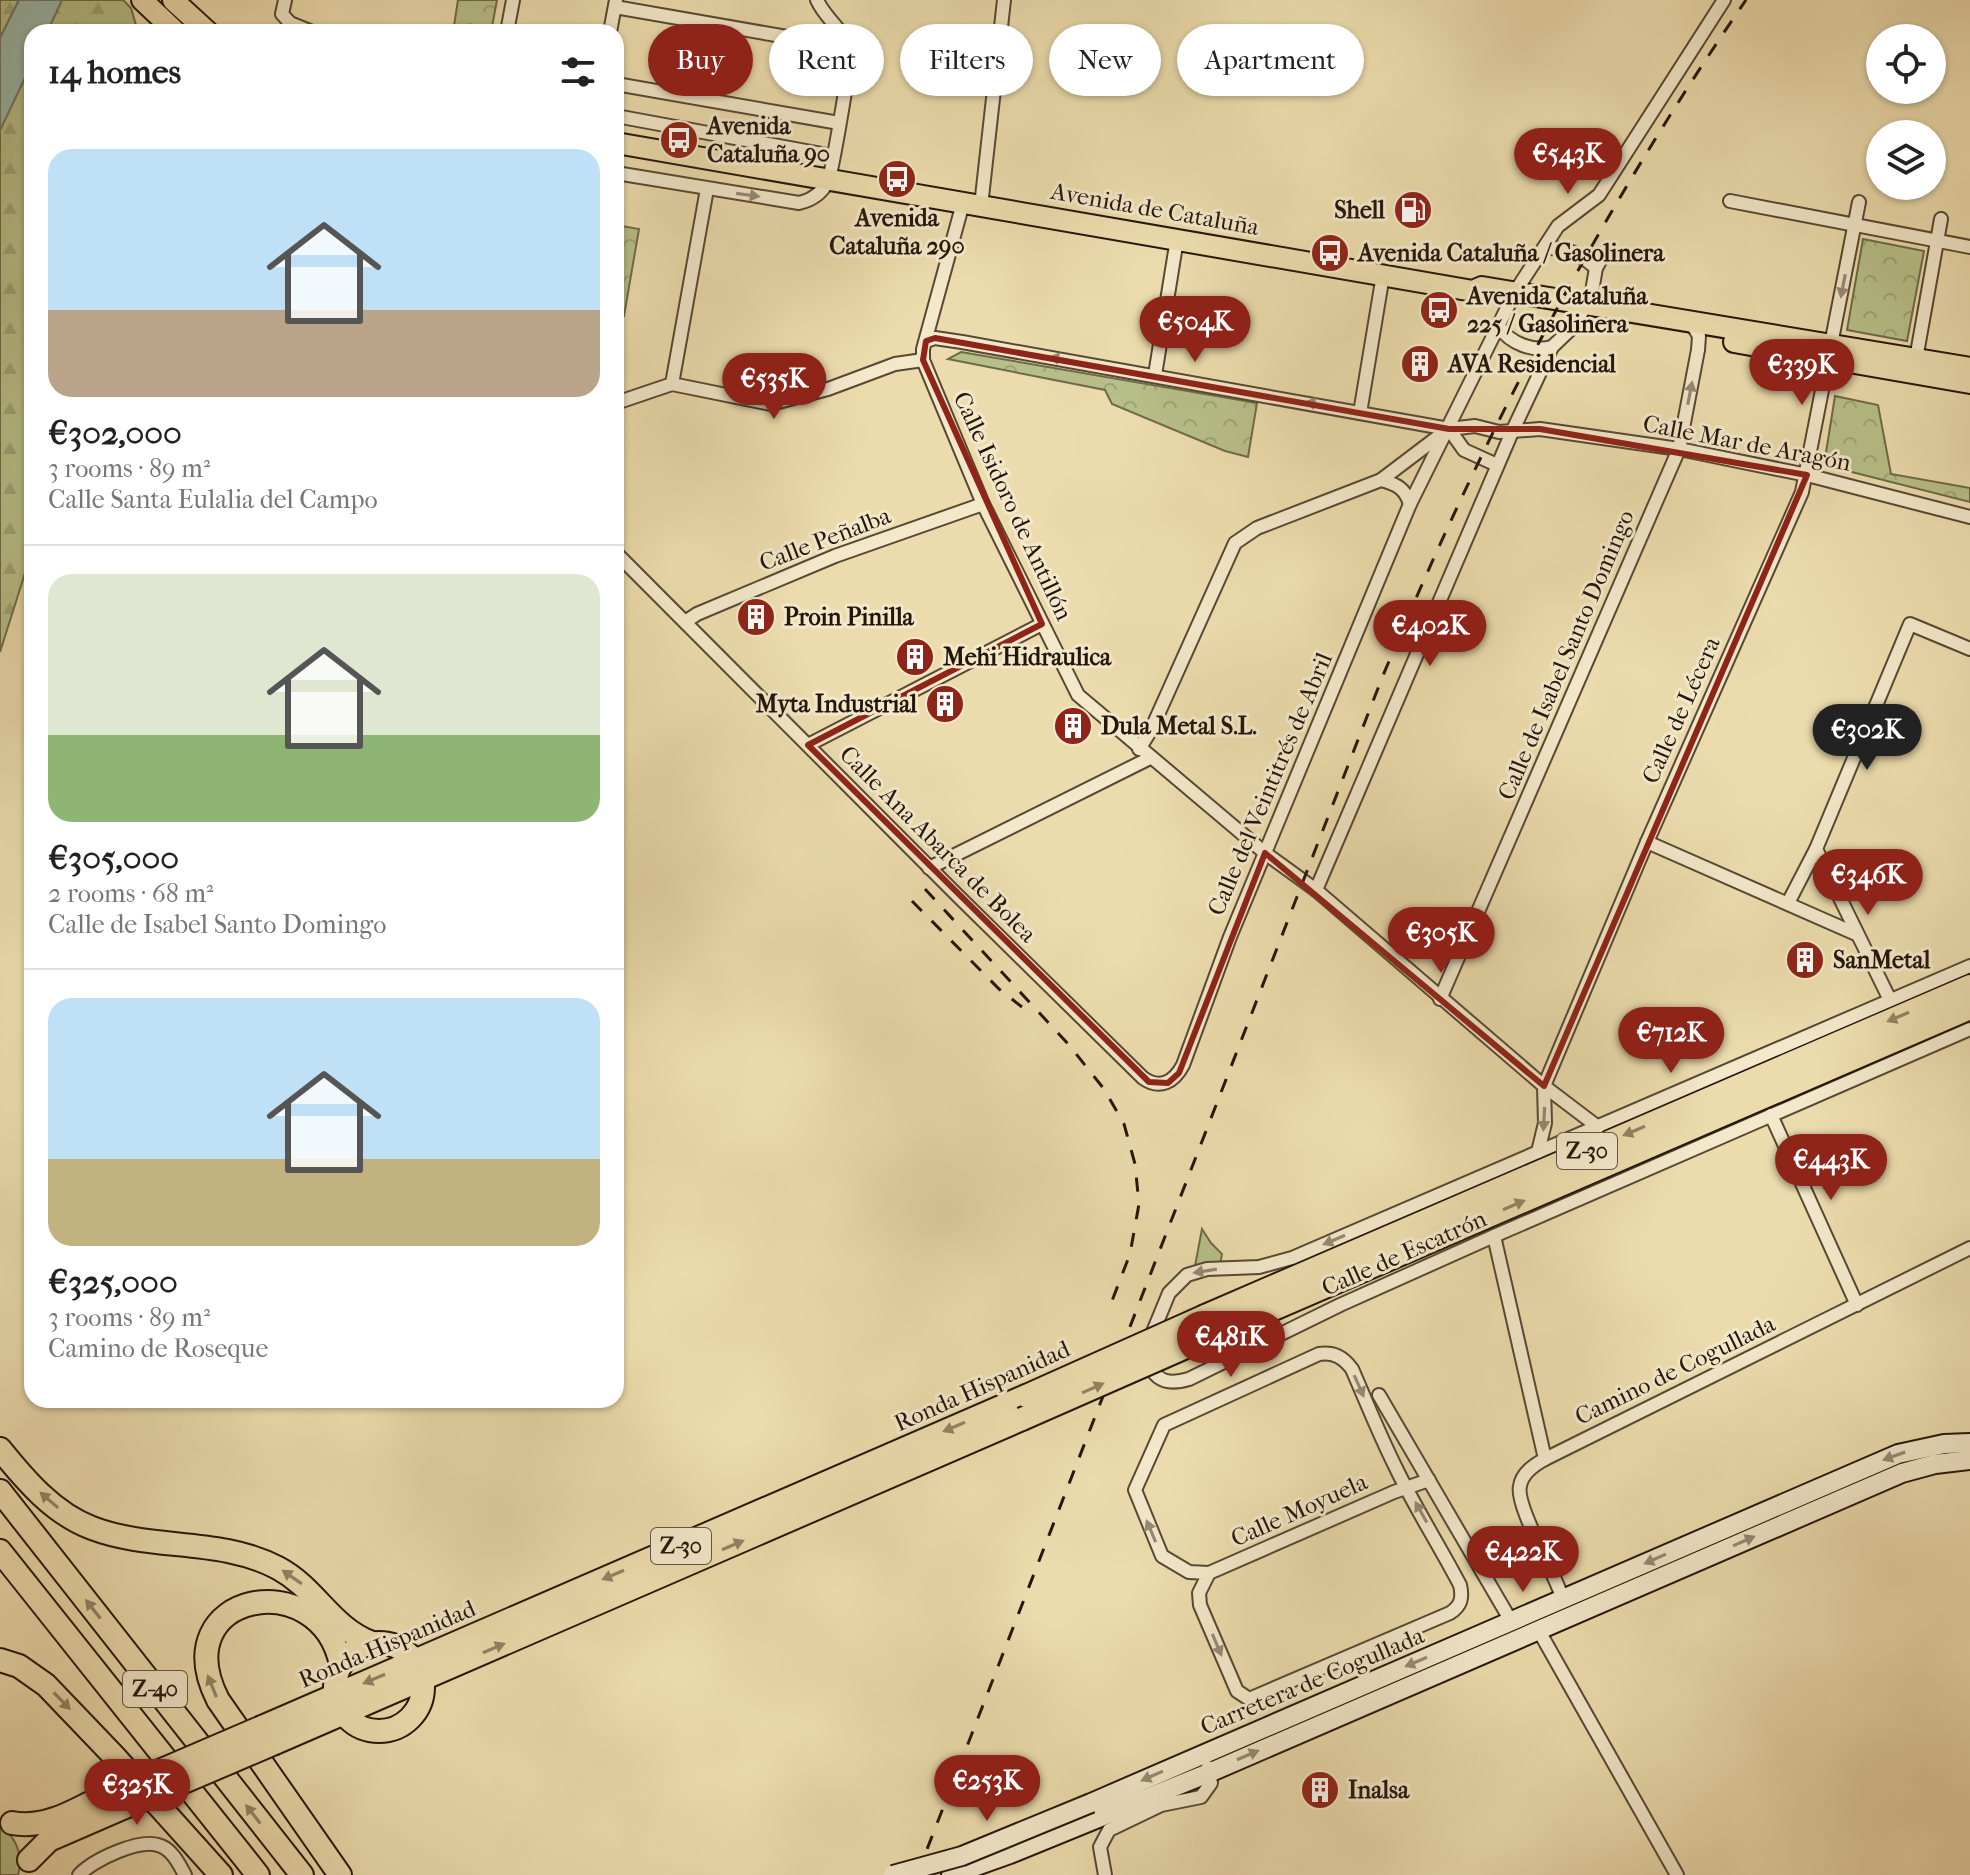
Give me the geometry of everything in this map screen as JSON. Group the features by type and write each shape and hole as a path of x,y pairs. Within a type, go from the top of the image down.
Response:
{"highway":[{"name":"Ronda Hispanidad","path":"6,1818 30,1825 44,1823 119,1799 419,1670 1022,1419 1208,1326 1673,1114 1970,986"},
{"name":"Ronda Hispanidad","path":"419,1670 1026,1396 1208,1326 1703,1124 1970,1008"},
{"path":"0,1449 52,1504 91,1527 136,1538 210,1546 259,1559 297,1580 339,1625 372,1643"},
{"name":"Z-40","path":"3,1493 302,1875"},
{"name":"Z-40","path":"0,1551 258,1875"},
{"path":"340,1875 218,1700 207,1674 206,1655 213,1633 233,1611 250,1602 273,1601 302,1610 317,1621 333,1642 341,1665"},
{"path":"372,1643 386,1643 399,1648 419,1670 419,1706 401,1726 374,1731 357,1725 340,1704 335,1683 341,1665 354,1651 372,1643"},
{"path":"0,1660 19,1666 46,1685 221,1875"},
{"name":"Ronda Hispanidad","path":"28,1868 38,1848 119,1799"},
{"name":"Ronda Hispanidad","path":"6,1818 24,1840 28,1868"},
{"path":"186,1834 187,1844 212,1875"}],"main road":[{"path":"173,0 199,24"},
{"path":"145,3 167,24"},
{"name":"Avenida de Cataluña","path":"624,144 1473,291 1480,299 1513,298 1831,352 1970,383"},
{"name":"Avenida de Cataluña","path":"1831,352 1916,359 1970,368"}],"street":[{"path":"285,0 282,14 292,24"},
{"path":"508,24 513,0"},
{"path":"817,0 832,24"},
{"path":"624,400 672,384 771,404 828,389 895,364 923,360 972,204 1004,0"},
{"name":"Calle del Veintitrés de Abril","path":"1168,1083 1183,1065 1230,937 1410,504 1513,298 1558,226 1599,195 1724,0"},
{"path":"611,24 615,3 769,31"},
{"path":"824,24 827,17"},
{"path":"624,85 839,123"},
{"path":"624,174 799,203 816,196 829,180 843,96"},
{"path":"624,117 833,156"},
{"path":"672,384 707,189"},
{"path":"1730,201 1970,247"},
{"name":"Calle de Lécera","path":"1544,1086 1647,842 1802,492 1859,202"},
{"path":"1916,359 1941,219"},
{"path":"1155,375 1177,239"},
{"path":"1545,248 1567,249 1596,268"},
{"path":"1316,890 1497,465 1552,347 1573,327 1584,309 1596,268 1605,252"},
{"path":"1360,413 1383,275"},
{"path":"1499,327 1506,336 1521,344 1540,350 1552,347"},
{"name":"Calle de Isabel Santo Domingo","path":"1440,999 1679,449 1695,328"},
{"path":"930,337 1449,429 1475,426 1512,432"},
{"name":"Calle Isidoro de Antillón","path":"923,360 983,504 1078,695 1265,853 1316,890 1544,1086 1598,1127"},
{"path":"1449,429 1464,450 1497,465"},
{"path":"1139,749 1151,730 1235,543 1257,528 1381,480 1449,429"},
{"name":"Calle Mar de Aragón","path":"1512,432 1540,429 1679,449 1807,475 1970,517"},
{"path":"1381,480 1397,484 1410,504"},
{"name":"Calle Peñalba","path":"685,622 697,614 835,556 983,504"},
{"name":"Calle Ana Abarca de Bolea","path":"624,561 1143,1078 1154,1084 1168,1083"},
{"path":"808,745 1042,624"},
{"path":"1788,903 1816,849 1910,624 1970,649"},
{"path":"929,868 1150,758"},
{"path":"1647,842 1856,934"},
{"path":"1816,849 1890,1000"},
{"name":"Calle de Escatrón","path":"1970,966 1292,1258 1259,1267 1207,1269 1189,1274 1175,1286 1164,1302 1147,1350 1149,1364 1153,1373 1165,1382 1189,1379 1340,1305 1970,1029"},
{"path":"1915,990 1970,975"},
{"name":"Calle de Escatrón","path":"1673,1114 1704,1094 1775,1062 1828,1028"},
{"name":"Ronda Hispanidad","path":"1703,1124 1755,1113 1838,1078 1871,1073"},
{"path":"1538,1152 1545,1123 1544,1086"},
{"path":"1771,1115 1857,1305"},
{"path":"1494,1236 1545,1459"},
{"name":"Camino de Cogullada","path":"1563,1600 1519,1496 1524,1476 1545,1459 1970,1249"},
{"name":"Calle Moyuela","path":"1209,1573 1199,1593 1200,1605 1237,1691 1245,1699 1254,1698 1436,1620 1459,1605 1462,1599 1460,1585 1407,1487 1352,1369 1337,1355 1319,1354 1170,1420 1160,1429 1137,1483 1137,1499 1162,1556 1189,1572 1209,1573 1407,1487 1429,1480"},
{"path":"1379,1395 1511,1621"},
{"name":"Carretera de Cogullada","path":"951,1875 1095,1810 1197,1756 1898,1454 1944,1444 1970,1443"},
{"name":"Carretera de Cogullada","path":"893,1875 962,1856 1211,1772 1902,1473 1935,1464 1970,1460"},
{"path":"1539,1631 1677,1875"},
{"path":"1105,1875 1100,1847 1109,1830 1161,1805 1187,1801 1204,1793 1211,1783 1211,1772 1197,1756"},
{"path":"79,1875 96,1861 137,1845 151,1843 170,1853 185,1875"}],"highlighted area":[{"path":"935,338 1449,429 1540,429 1807,475 1544,1086 1265,853 1179,1073 1168,1083 1149,1082 808,745 1042,624 923,360 926,341"}],"green space":[{"path":"0,0 19,0 0,38"},
{"path":"62,0 123,0 131,8 136,24 51,24"},
{"path":"458,0 497,0 492,24 454,24"},
{"path":"24,80 24,576 0,652 0,130"},
{"path":"624,226 639,229 624,316"},
{"path":"1863,239 1924,251 1907,341 1847,330"},
{"path":"961,352 1257,403 1248,457 1225,451 1112,404 1105,390 948,359"},
{"path":"1835,396 1878,405 1891,474 1970,488 1970,502 1824,465"},
{"path":"1202,1229 1222,1254 1220,1265 1195,1266"},
{"path":"0,1824 17,1847 20,1860 18,1875 0,1875"}],"shaded area":[{"path":"19,0 62,0 51,24 24,24 24,80 0,130 0,38"}],"railway":[{"path":"917,1875 1382,678 1420,588 1502,414 1592,245 1692,81 1746,0"},
{"path":"925,889 1069,1045 1104,1089 1124,1124 1135,1164 1139,1204 1130,1254 1110,1306"},
{"path":"912,901 999,989 1022,1007"}],"place":[{"name":"Avenida Cataluña 90","path":"679,140"},
{"name":"Avenida Cataluña 290","path":"897,179"},
{"name":"Shell","path":"1413,210"},
{"name":"Avenida Cataluña / Gasolinera","path":"1330,253"},
{"name":"Avenida Cataluña 225 / Gasolinera","path":"1439,310"},
{"name":"AVA Residencial","path":"1420,364"},
{"name":"Proin Pinilla","path":"756,617"},
{"name":"Mehi Hidraulica","path":"915,657"},
{"name":"Myta Industrial","path":"945,704"},
{"name":"Dula Metal S.L.","path":"1073,726"},
{"name":"SanMetal","path":"1805,960"},
{"name":"Inalsa","path":"1320,1790"}]}
